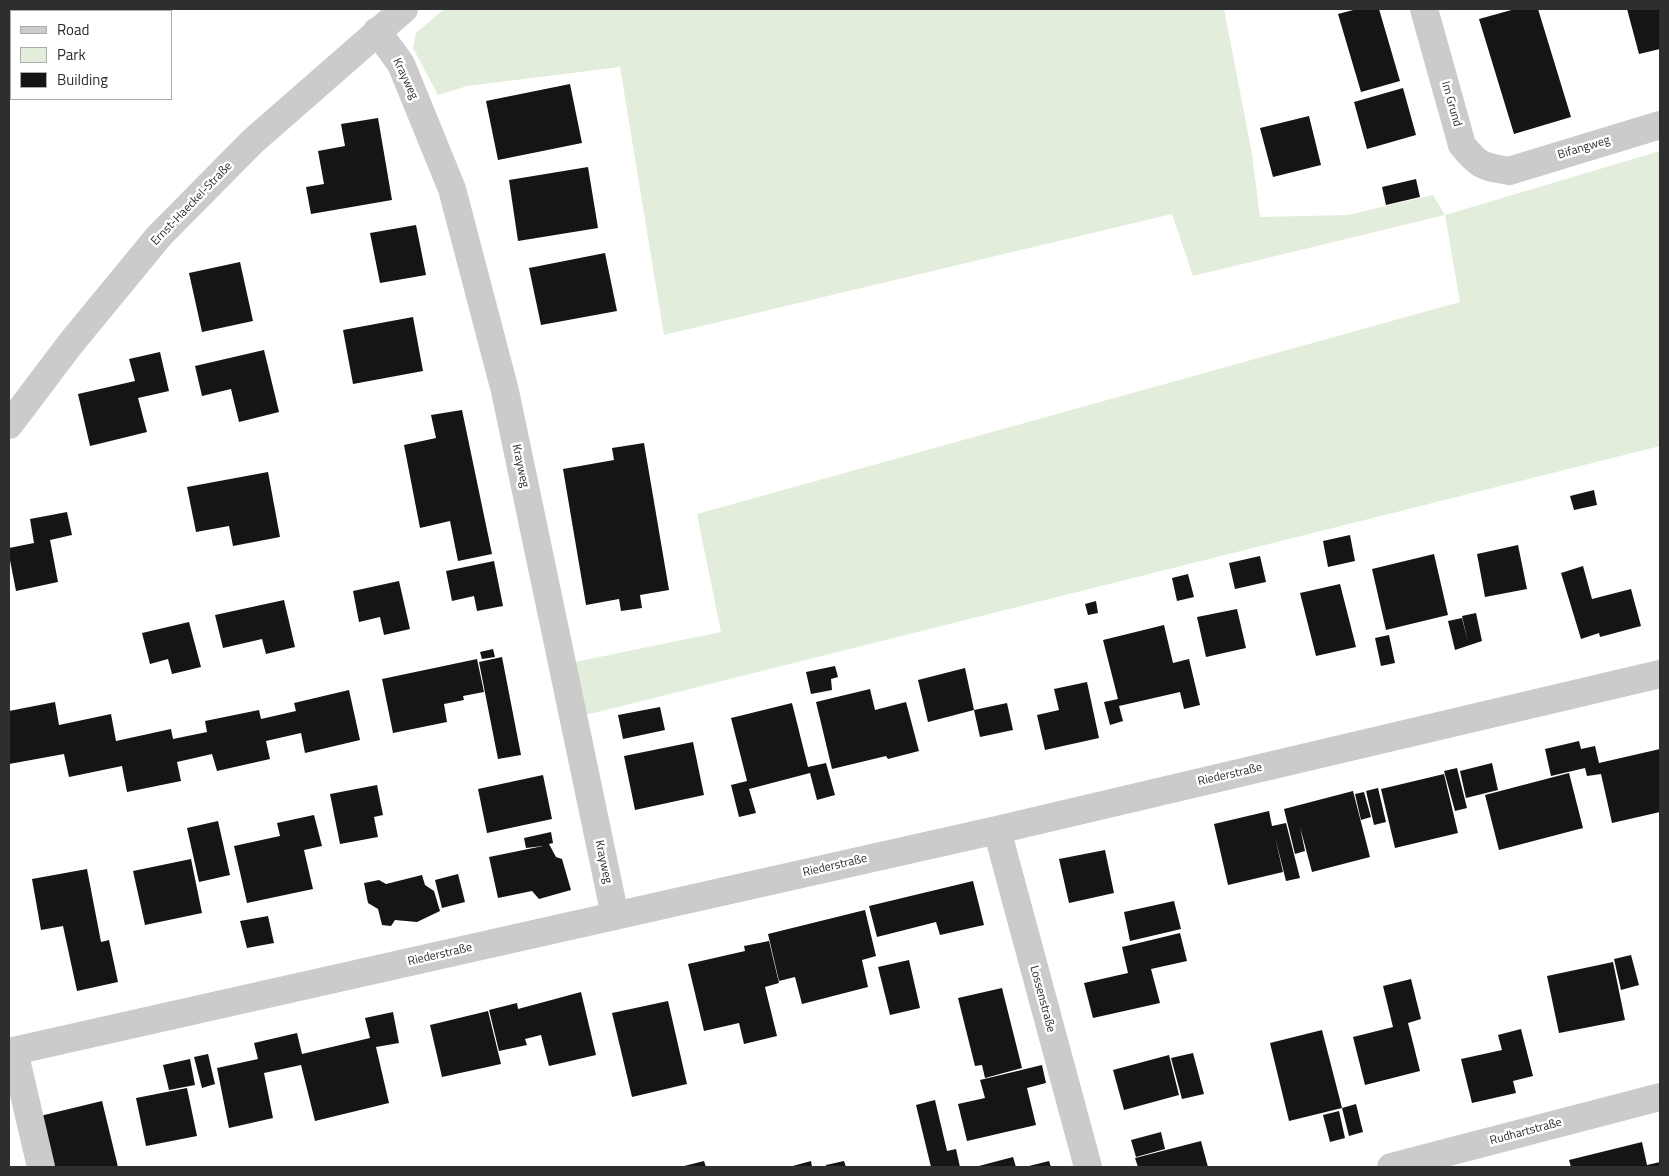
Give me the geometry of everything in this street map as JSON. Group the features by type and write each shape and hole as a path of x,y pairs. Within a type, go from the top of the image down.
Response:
{"street":[{"name":"Ernst-Haeckel-Straße","path":"9,425 71,343 159,236 253,141 404,9"},
{"name":"Im Grund","path":"1424,9 1462,145 1484,167 1509,171"},
{"name":"Krayweg","path":"377,31 401,64 452,189 504,390 615,916"},
{"name":"Bifangweg","path":"1509,171 1660,125"},
{"name":"Riederstraße","path":"12,1052 997,830 1660,674"},
{"name":"Lossenstraße","path":"997,830 1088,1167"},
{"path":"12,1052 41,1167"},
{"name":"Rudhartstraße","path":"1392,1167 1660,1096"}],"green space":[{"path":"444,9 1224,9 1252,154 1260,217 1348,215 1433,195 1445,215 1193,276 1172,214 664,335 620,67 467,86 438,95 413,48 416,33"},
{"path":"1660,151 1660,446 586,715 575,662 721,632 697,514 1460,302 1445,215"}],"building":[{"path":"1357,9 1379,9 1400,81 1361,92 1338,14"},
{"path":"1515,9 1538,9 1571,117 1514,134 1479,19"},
{"path":"1627,9 1660,9 1660,49 1639,54"},
{"path":"570,84 582,143 498,160 486,101"},
{"path":"1403,88 1416,135 1367,149 1354,102"},
{"path":"1309,116 1321,165 1273,177 1260,128"},
{"path":"378,118 392,200 311,214 306,187 324,184 318,151 345,146 341,124"},
{"path":"588,167 598,228 518,241 509,180"},
{"path":"1416,179 1420,197 1386,205 1382,187"},
{"path":"416,225 426,275 380,283 370,233"},
{"path":"605,253 617,311 541,325 529,268"},
{"path":"240,262 253,321 202,332 189,273"},
{"path":"413,317 423,371 353,384 343,330"},
{"path":"264,350 279,412 239,422 231,389 202,396 195,366"},
{"path":"160,352 169,391 138,398 147,432 90,446 78,394 135,381 129,359"},
{"path":"462,410 492,554 458,561 450,521 420,528 404,445 436,438 431,415"},
{"path":"644,443 669,590 640,595 642,608 621,611 619,599 586,605 563,469 614,460 612,448"},
{"path":"268,472 280,537 233,546 229,526 196,532 187,487"},
{"path":"1594,490 1597,505 1574,510 1570,496"},
{"path":"67,512 72,535 50,540 58,582 16,591 9,548 34,543 30,519"},
{"path":"1350,535 1355,561 1328,567 1323,541"},
{"path":"1518,545 1527,589 1485,597 1477,554"},
{"path":"1434,554 1448,615 1386,630 1372,569"},
{"path":"1260,556 1266,582 1235,589 1229,563"},
{"path":"494,561 503,606 477,611 474,596 452,601 446,571"},
{"path":"1583,566 1592,599 1631,589 1641,626 1600,637 1599,633 1581,639 1561,573"},
{"path":"1188,574 1194,597 1177,601 1172,578"},
{"path":"399,581 410,629 384,635 380,617 359,622 353,591"},
{"path":"1340,584 1356,647 1316,656 1300,593"},
{"path":"284,600 295,647 266,654 262,639 223,648 215,615"},
{"path":"1096,601 1098,613 1088,615 1085,604"},
{"path":"1237,609 1246,648 1206,657 1197,617"},
{"path":"1476,613 1482,641 1455,650 1448,621 1462,618 1468,642 1462,616"},
{"path":"189,622 201,667 172,674 168,659 150,664 142,633"},
{"path":"1164,625 1173,663 1189,659 1200,705 1184,709 1180,692 1119,706 1123,721 1110,725 1104,702 1118,699 1103,640"},
{"path":"1389,635 1395,663 1381,666 1375,638"},
{"path":"493,649 495,657 482,659 480,652"},
{"path":"502,657 521,755 498,759 479,662"},
{"path":"477,659 484,692 463,696 464,700 444,704 447,722 393,733 382,679"},
{"path":"835,666 838,677 831,679 832,690 811,694 806,672"},
{"path":"965,668 974,710 928,722 918,680"},
{"path":"1087,682 1099,738 1045,750 1037,715 1059,710 1054,689"},
{"path":"870,689 875,710 906,702 919,751 888,759 886,756 832,769 816,702"},
{"path":"349,690 360,740 305,753 301,733 266,741 270,759 217,771 212,754 177,762 181,781 127,792 122,766 69,777 64,754 9,764 9,711 55,702 59,725 111,714 116,741 171,729 173,739 207,732 205,721 259,710 261,719 296,711 294,703"},
{"path":"792,703 808,767 826,763 835,795 817,800 810,773 749,789 756,813 739,817 731,785 747,781 731,718"},
{"path":"1007,703 1013,730 980,737 974,710"},
{"path":"660,707 665,730 623,739 618,715"},
{"path":"1579,741 1581,749 1595,746 1599,763 1660,749 1660,812 1612,823 1601,774 1587,776 1585,768 1551,776 1545,749"},
{"path":"693,742 704,795 635,810 624,756"},
{"path":"1492,763 1498,790 1466,798 1460,771"},
{"path":"1457,768 1467,808 1455,811 1444,771"},
{"path":"1569,773 1583,828 1499,850 1485,795"},
{"path":"1444,774 1458,833 1395,848 1381,789"},
{"path":"543,775 552,819 487,833 478,789"},
{"path":"377,785 383,815 374,817 378,837 340,844 330,794"},
{"path":"1378,788 1386,822 1374,825 1366,791"},
{"path":"1353,791 1370,857 1312,872 1300,827 1305,851 1295,854 1284,809"},
{"path":"1364,792 1371,817 1361,820 1355,794"},
{"path":"1269,811 1272,826 1286,823 1300,878 1286,881 1275,837 1283,872 1228,885 1214,824"},
{"path":"314,815 322,846 304,850 313,889 247,903 234,846 280,836 277,823"},
{"path":"218,821 230,875 199,882 187,828"},
{"path":"551,832 553,843 549,844 556,857 562,859 571,890 539,899 532,891 498,898 489,857 543,846 526,848 524,838"},
{"path":"1105,850 1114,893 1069,903 1059,859"},
{"path":"191,859 202,913 145,925 133,871"},
{"path":"87,869 101,942 109,940 118,982 77,991 63,926 41,930 32,879"},
{"path":"458,874 465,902 442,908 435,880"},
{"path":"422,875 425,885 434,891 440,911 417,922 395,920 391,926 382,925 378,909 368,903 364,883 379,880 386,884"},
{"path":"973,881 984,925 940,935 936,922 877,937 869,906"},
{"path":"1174,901 1181,929 1130,941 1124,912"},
{"path":"865,910 876,956 862,960 868,987 802,1004 795,977 779,981 768,934"},
{"path":"268,916 274,943 247,948 240,921"},
{"path":"1180,933 1187,961 1151,969 1160,1003 1093,1018 1084,983 1128,973 1122,947"},
{"path":"769,941 779,983 765,987 777,1036 744,1044 739,1023 704,1031 688,964 745,951 744,946"},
{"path":"1631,955 1639,985 1621,990 1614,959"},
{"path":"909,960 920,1008 890,1015 878,967"},
{"path":"1613,962 1625,1020 1559,1033 1547,976"},
{"path":"1411,979 1421,1019 1408,1023 1420,1071 1365,1085 1353,1037 1393,1027 1383,986"},
{"path":"1002,988 1022,1068 985,1078 982,1065 975,1066 958,998"},
{"path":"581,992 596,1055 549,1066 541,1035 525,1039 527,1045 499,1051 489,1010 517,1003 518,1009"},
{"path":"668,1001 687,1084 632,1097 612,1013"},
{"path":"488,1011 501,1064 442,1077 430,1025"},
{"path":"393,1012 399,1043 376,1047 389,1103 315,1121 301,1065 264,1073 273,1118 229,1128 217,1068 258,1059 254,1043 297,1033 302,1054 370,1038 365,1018"},
{"path":"1521,1029 1533,1076 1513,1081 1516,1093 1472,1103 1461,1059 1502,1050 1498,1035"},
{"path":"1322,1030 1342,1108 1289,1121 1270,1043"},
{"path":"1193,1053 1204,1094 1182,1099 1171,1058"},
{"path":"208,1054 215,1084 202,1088 194,1057"},
{"path":"1169,1055 1179,1095 1124,1110 1113,1070"},
{"path":"190,1059 195,1085 169,1090 163,1065"},
{"path":"1042,1065 1046,1083 1027,1088 1036,1125 967,1141 958,1104 985,1098 980,1080"},
{"path":"187,1088 197,1136 146,1146 136,1098"},
{"path":"935,1100 947,1151 956,1149 960,1167 931,1167 916,1105"},
{"path":"102,1101 118,1167 53,1167 40,1116"},
{"path":"1356,1104 1363,1132 1349,1136 1342,1108"},
{"path":"1339,1111 1345,1138 1330,1142 1323,1115"},
{"path":"1161,1132 1165,1149 1136,1157 1131,1140"},
{"path":"1201,1141 1208,1167 1138,1167 1135,1158"},
{"path":"1642,1142 1647,1165 1660,1162 1660,1167 1571,1167 1569,1160"},
{"path":"1013,1157 1016,1167 975,1167"},
{"path":"704,1161 706,1167 680,1167"},
{"path":"811,1161 812,1167 789,1167"},
{"path":"844,1161 846,1167 826,1167 826,1165"},
{"path":"1049,1161 1051,1167 1025,1167"}]}
